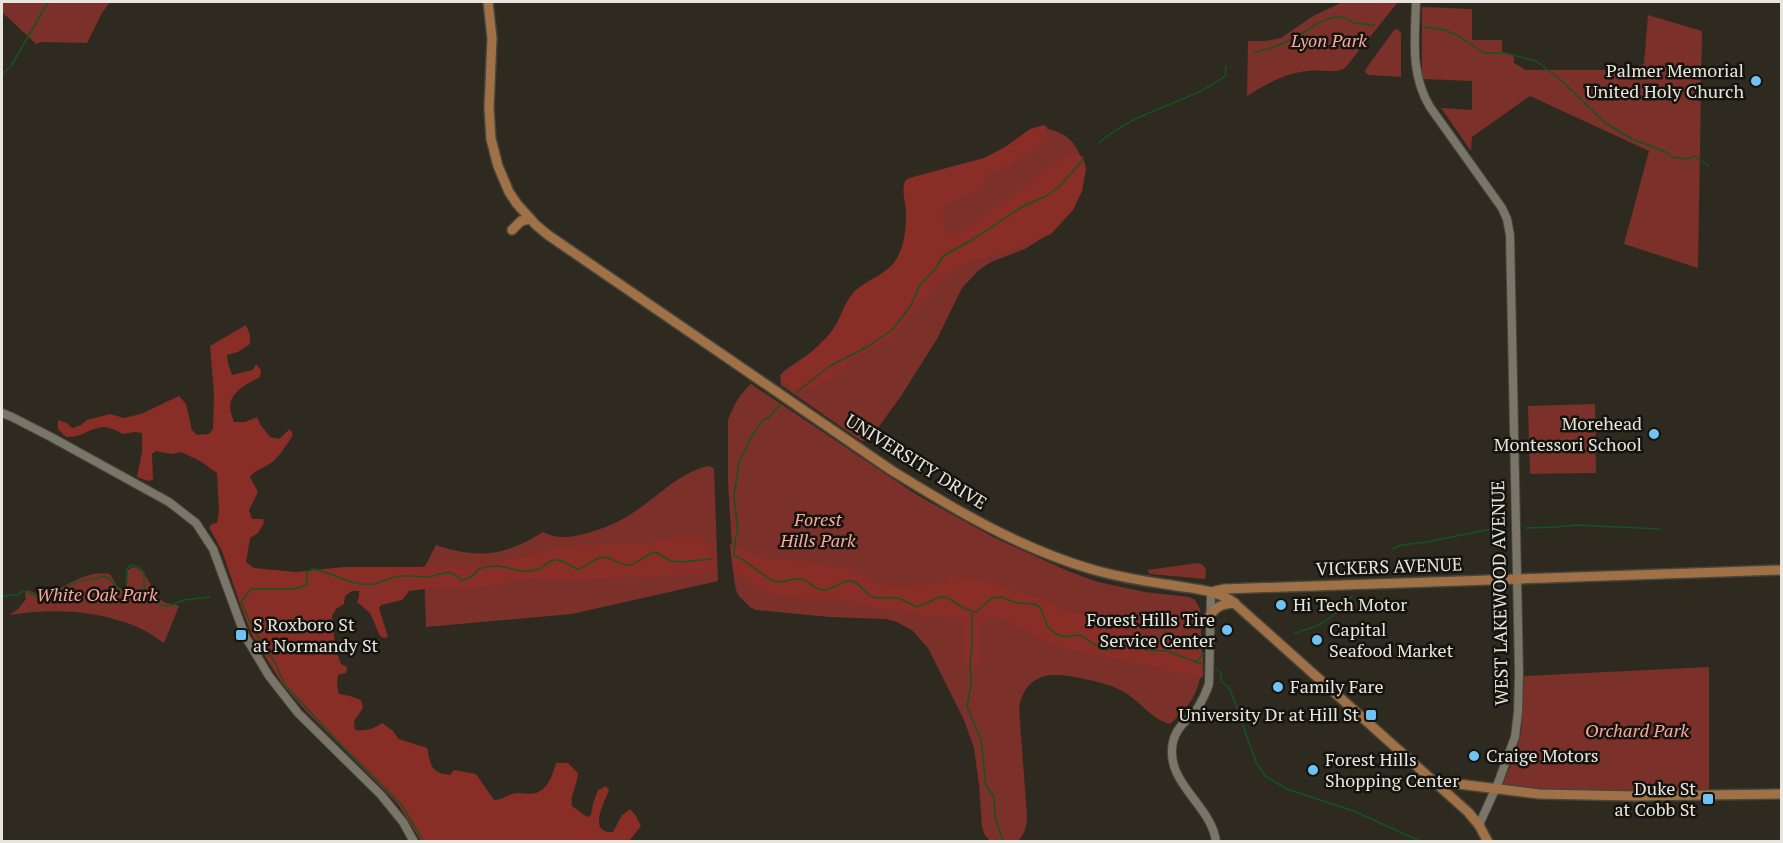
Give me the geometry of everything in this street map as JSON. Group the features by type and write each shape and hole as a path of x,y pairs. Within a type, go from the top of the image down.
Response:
{"main road":[{"name":"UNIVERSITY DRIVE","path":"488,2 492,38 490,140 509,192 530,219 555,240 891,470 970,516 1032,547 1092,569 1150,582 1213,591 1235,603 1434,781 1479,825"},
{"path":"512,230 521,221 530,219"},
{"name":"VICKERS AVENUE","path":"1213,591 1782,570"},
{"path":"1209,617 1220,605 1235,603"},
{"path":"1434,781 1556,795 1782,794"},
{"path":"1479,825 1488,842"}],"street":[{"name":"WEST LAKEWOOD AVENUE","path":"1416,2 1415,65 1420,89 1430,107 1502,208 1509,224 1519,679 1513,745 1479,825"},
{"path":"2,413 51,437 169,502 196,523 213,549 245,636 269,676 298,713 381,795 403,822 414,842"},
{"path":"1213,591 1209,617 1209,684 1198,707 1176,732 1172,752 1175,770 1211,825 1216,842"}],"green space":[{"path":"2,2 110,2 87,43 41,42 36,44 2,12"},
{"name":"Lyon Park","path":"1343,2 1398,2 1345,68 1336,71 1291,74 1247,96 1248,41 1281,38 1313,16"},
{"path":"1422,7 1472,9 1472,40 1502,40 1502,52 1514,55 1514,63 1526,70 1625,70 1644,64 1648,15 1702,31 1698,268 1624,244 1649,151 1530,96 1472,137 1471,151 1441,108 1472,110 1472,81 1422,79"},
{"name":"Lyon Park","path":"1398,29 1401,33 1401,77 1366,73 1365,70 1394,30"},
{"path":"1048,129 1070,140 1082,160 1049,234 1025,249 991,262 979,270 962,288 937,339 901,396 870,439 860,440 781,385 780,375 818,347 883,275 896,264 903,247 986,161 1041,130"},
{"name":"Forest Hills Park","path":"751,384 917,495 995,538 1098,582 1145,592 1189,597 1195,600 1200,609 1202,658 1201,672 1193,698 1170,724 1157,719 1130,696 1115,687 1063,675 1035,680 1028,686 1019,708 1027,822 1018,841 990,841 982,827 974,748 964,720 928,648 913,631 886,619 829,617 756,610 739,596 734,579 728,482 728,420 737,400"},
{"path":"1595,404 1596,473 1530,474 1528,406"},
{"path":"708,466 714,468 718,581 572,614 426,627 424,568 436,545 465,552 491,553 516,546 543,532 560,537 588,533 623,519 678,479"},
{"path":"1198,563 1206,570 1205,579 1150,574 1147,570"},
{"name":"White Oak Park","path":"133,567 146,576 160,599 179,606 164,643 135,626 89,614 57,611 9,615 26,599 25,593 28,590 42,597 47,596 93,574 110,574 118,588 123,589 127,586 128,570"},
{"name":"Orchard Park","path":"1709,667 1709,790 1581,792 1503,784 1521,734 1524,676"}],"shaded area":[{"path":"1044,125 1047,127 1048,136 1041,145 1018,161 985,176 982,187 944,206 942,216 945,234 953,235 973,224 1066,155 1074,153 1083,157 1086,169 1082,191 1073,210 1051,234 1021,247 958,266 937,283 891,338 851,360 842,373 824,383 800,393 782,381 783,376 831,332 854,292 885,271 895,261 905,234 906,213 903,192 905,181 984,158 1005,147 1030,129"},
{"path":"246,325 250,335 250,344 238,352 227,355 232,375 253,370 256,364 261,370 260,377 240,389 233,397 230,407 234,422 245,422 257,417 270,437 279,439 290,429 293,435 274,460 250,477 258,492 249,510 252,519 263,519 264,523 258,533 250,538 246,562 254,568 296,572 344,567 449,565 467,567 528,556 557,548 601,544 640,544 671,538 699,537 711,546 713,566 704,574 563,581 527,579 495,586 409,591 402,600 381,605 379,608 388,637 384,638 380,636 370,613 357,602 359,591 352,591 345,596 344,604 336,609 332,616 335,647 341,664 347,667 346,673 338,675 339,694 361,700 363,708 354,721 355,730 370,729 382,723 399,739 427,748 435,770 450,775 454,770 476,774 494,800 514,793 537,793 548,783 556,763 568,763 578,773 572,806 587,817 591,815 598,790 606,786 609,790 599,816 601,828 613,832 622,815 630,809 641,826 629,841 421,841 398,804 283,685 252,635 222,551 209,527 217,523 219,511 217,473 181,452 171,454 156,451 152,454 153,480 149,481 137,477 142,452 142,433 123,434 105,427 66,437 58,429 58,420 67,423 72,428 87,420 110,414 124,418 141,414 179,396 186,404 192,430 197,435 209,434 213,429 214,394 210,346"},
{"path":"730,544 763,558 813,562 853,569 878,585 904,587 934,584 950,577 976,579 1047,600 1065,611 1092,616 1163,646 1203,653 1203,677 1171,673 1157,667 1055,646 1004,620 991,618 981,621 979,664 976,667 966,665 962,622 958,619 933,615 927,619 909,612 842,600 772,595 733,571"}],"waterway":[{"path":"2,74 11,66 48,2"},
{"path":"1254,53 1285,43 1331,18 1346,18 1353,23 1375,25"},
{"path":"1425,27 1445,30 1459,36 1484,53 1505,53 1536,61 1562,81 1604,122 1632,139 1666,152 1672,157 1687,159 1695,156 1709,166"},
{"path":"1099,143 1129,123 1210,86 1225,76 1226,66"},
{"path":"797,392 830,366 867,347 892,330 910,307 920,285 936,268 943,256 1020,208 1046,196 1059,187 1083,160"},
{"path":"780,405 762,421 750,439 739,463 734,496 738,533 735,539 734,556 745,561 767,578 778,582 801,579 821,590 851,581 876,598 899,599 917,607 944,597 976,612 992,598 1001,597 1017,603 1035,604 1040,607 1048,627 1064,637 1079,635 1101,649 1108,650 1120,642 1130,641 1147,650 1167,651 1204,665"},
{"path":"1526,528 1575,525 1660,529"},
{"path":"1393,549 1401,545 1506,526"},
{"path":"424,842 401,804 285,685 275,663 254,631 241,602 251,589 294,589 307,585 307,572 312,569 357,583 374,584 393,577 430,577 448,572 464,580 471,577 478,569 497,566 533,571 553,560 562,561 578,569 603,557 630,565 655,552 671,561 712,559"},
{"path":"2,597 26,591 40,598 56,597 73,584 105,576 117,587 126,590 127,569 131,565 139,567 144,573 144,592 161,605 170,606 184,600 210,597"},
{"path":"1295,633 1328,619 1352,596"},
{"path":"972,614 971,685 967,706 981,740 986,786 994,797 995,816 1003,842"},
{"path":"1197,661 1204,653"},
{"path":"1216,669 1221,673 1221,681 1230,689 1256,762 1265,776 1287,789 1354,811 1422,842"}],"place":[{"name":"Palmer Memorial United Holy Church","path":"1756,81"},
{"name":"Morehead Montessori School","path":"1654,434"},
{"name":"Hi Tech Motor","path":"1281,605"},
{"name":"Forest Hills Tire Service Center","path":"1227,630"},
{"name":"S Roxboro St at Normandy St","path":"241,635"},
{"name":"Capital Seafood Market","path":"1317,640"},
{"name":"Family Fare","path":"1278,687"},
{"name":"University Dr at Hill St","path":"1371,715"},
{"name":"Craige Motors","path":"1474,756"},
{"name":"Forest Hills Shopping Center","path":"1313,770"},
{"name":"Duke St at Cobb St","path":"1708,799"}]}
